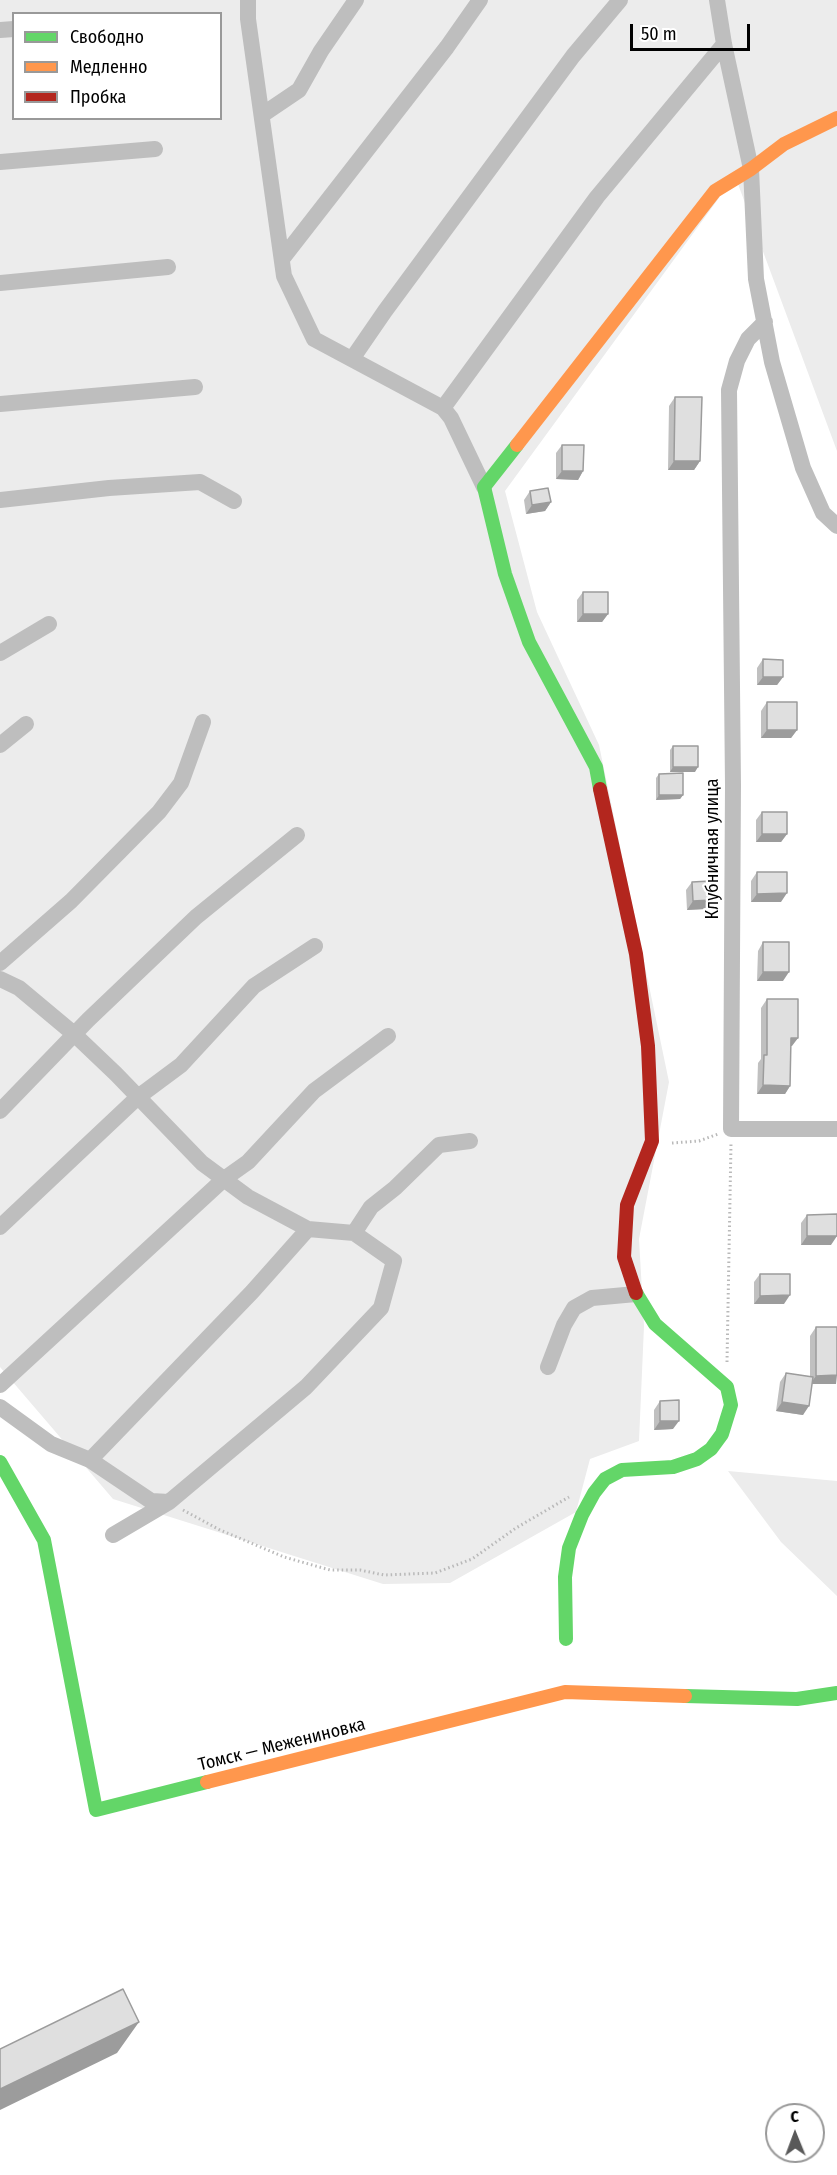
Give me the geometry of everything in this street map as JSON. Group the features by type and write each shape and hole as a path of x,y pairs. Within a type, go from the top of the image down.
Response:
{"street":[{"path":"248,0 248,19 284,276 314,339 443,408 451,418 484,487 506,574 529,642 596,767 606,823 636,954 648,1046 652,1141 627,1205 624,1257 636,1294 656,1324 727,1387 731,1405 722,1434 711,1449 697,1459 673,1467 622,1470 605,1479 594,1493 582,1515 569,1548 565,1577 566,1639"},
{"path":"262,115 299,90 321,51 356,0"},
{"path":"282,259 447,47 480,0"},
{"path":"352,359 573,56 620,0"},
{"path":"717,0 724,44 752,169 756,279 772,362 803,468 823,513 837,526"},
{"path":"443,408 597,198 724,44"},
{"path":"484,487 715,191 735,177 752,169 784,144 837,118"},
{"path":"0,162 155,149"},
{"path":"0,283 168,267"},
{"name":"Клубничная улица","path":"731,1129 733,785 729,390 737,361 748,339 765,322"},
{"path":"0,404 195,387"},
{"path":"0,500 109,488 200,482 234,501"},
{"path":"0,653 50,624"},
{"path":"0,963 71,901 159,812 181,783 203,722"},
{"path":"0,745 26,724"},
{"path":"0,1111 74,1034 196,917 297,835"},
{"path":"0,1227 138,1097 181,1065 254,986 315,946"},
{"path":"0,978 19,988 74,1034 202,1163 248,1197 308,1229 354,1233 394,1261 381,1308 306,1388 169,1502 113,1535"},
{"path":"0,1385 224,1179 248,1162 314,1091 388,1036"},
{"path":"731,1129 837,1129"},
{"path":"354,1233 371,1207 395,1188 439,1145 470,1142"},
{"path":"90,1460 252,1292 308,1229"},
{"path":"548,1367 564,1324 574,1308 592,1298 636,1294"},
{"path":"0,1407 51,1444 90,1460 151,1501 169,1502"},
{"name":"Томск — Межениновка","path":"0,1462 44,1540 96,1810 565,1692 797,1699 837,1693"}],"path":[{"path":"652,1141 667,1143 699,1141 731,1129 727,1387"},
{"path":"169,1502 220,1530 284,1557 330,1570 360,1570 384,1575 435,1573 472,1559 516,1528 573,1495 594,1493"}],"shaded area":[{"path":"0,0 837,0 837,451 735,176 505,491 537,612 599,745 669,1082 639,1239 644,1326 639,1441 590,1459 576,1512 450,1583 383,1584 113,1499 0,1367"},
{"path":"728,1471 837,1481 837,1596 781,1542"}],"building":[{"path":"675,397 702,397 700,461 674,461"},
{"path":"562,445 584,445 583,471 562,471"},
{"path":"548,488 551,502 532,505 530,491"},
{"path":"583,592 608,592 608,614 583,614"},
{"path":"763,659 783,660 783,677 763,677"},
{"path":"767,702 797,702 797,730 767,730"},
{"path":"673,746 698,746 698,767 673,767"},
{"path":"683,773 683,795 659,795 659,774"},
{"path":"762,812 787,812 787,834 762,834"},
{"path":"757,872 787,872 787,893 757,894"},
{"path":"710,881 711,900 693,901 692,882"},
{"path":"763,942 789,942 789,972 763,972"},
{"path":"767,999 798,999 798,1038 791,1038 790,1086 763,1085 764,1055 767,1055"},
{"path":"837,1214 837,1236 807,1236 807,1215"},
{"path":"760,1274 790,1274 790,1295 760,1296"},
{"path":"816,1327 837,1327 837,1375 816,1376"},
{"path":"786,1373 813,1377 809,1406 782,1402"},
{"path":"679,1400 679,1421 660,1421 660,1401"},
{"path":"123,1989 139,2022 0,2089 0,2049"}],"traffic: fast":[{"path":"517,445 484,487 505,574 529,642 596,767 600,789"},
{"path":"566,1639 565,1577 569,1548 582,1515 594,1493 605,1479 622,1470 673,1467 697,1459 711,1449 722,1434 731,1405 727,1387 655,1324 636,1293"},
{"path":"0,1462 44,1540 96,1810 207,1782"},
{"path":"685,1696 797,1699 837,1693"}],"traffic: slow":[{"path":"517,445 715,191 751,169 784,144 837,118"},
{"path":"207,1782 565,1692 685,1696"}],"traffic: jam":[{"path":"600,789 636,954 648,1046 652,1141 627,1205 624,1257 636,1293"}]}
